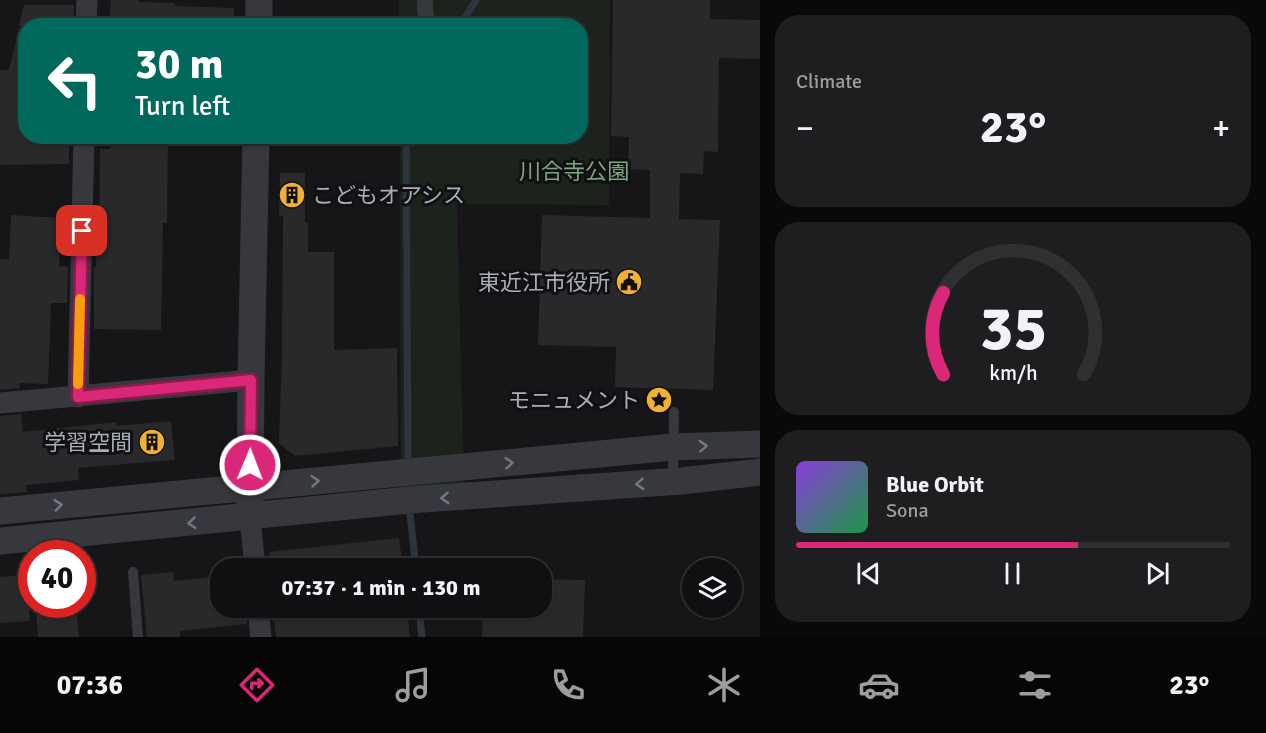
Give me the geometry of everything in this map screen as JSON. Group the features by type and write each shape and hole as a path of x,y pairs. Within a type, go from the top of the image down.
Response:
{"street":[{"path":"86,18 87,0"},
{"path":"259,0 259,18"},
{"path":"425,0 425,10 429,18"},
{"path":"78,397 84,144"},
{"path":"254,558 250,487 256,144"},
{"path":"0,403 251,380"},
{"path":"0,511 673,447 760,444"},
{"path":"0,541 409,500 673,481 760,472"},
{"path":"259,618 261,637"}],"lane":[{"path":"673,481 674,412"},
{"path":"133,572 138,637"}],"green space":[{"name":"川合寺公園","path":"399,0 610,0 609,205 457,204 464,487 401,490 400,144 588,144 588,18 399,18"}],"building":[{"path":"111,0 175,3 174,6 234,8 234,18 109,18"},
{"path":"613,0 710,0 710,19 760,20 760,59 719,58 718,152 704,151 703,174 680,173 679,219 720,220 713,390 615,387 616,347 538,345 542,215 650,218 650,170 628,169 629,137 611,136"},
{"path":"24,5 74,5 73,18 21,18"},
{"path":"18,32 18,144 69,144 69,164 0,165 0,70 9,70"},
{"path":"111,144 168,144 167,223 163,223 161,330 94,329 94,267 96,267 96,240 99,240 100,149 111,149"},
{"path":"280,173 305,173 305,222 308,223 308,252 334,252 334,350 397,348 398,446 295,456 279,443 283,216 279,216"},
{"path":"11,215 61,218 59,266 68,267 67,303 51,303 48,384 19,383 20,388 0,390 0,259 9,259"},
{"path":"21,414 23,432 116,422 116,426 171,421 175,460 78,468 79,480 26,485 27,492 0,494 0,416"},
{"path":"399,538 402,558 269,558 269,552"},
{"path":"173,572 174,581 210,577 210,618 247,618 247,624 180,631 180,637 147,637 141,575"},
{"path":"18,576 18,618 30,618 30,621 0,623 0,577"},
{"path":"552,579 585,580 583,637 482,637 483,618 552,618"},
{"path":"37,618 77,618 79,637 38,637"},
{"path":"272,618 408,618 410,637 276,637 274,621"}],"waterway":[{"path":"465,18 476,0"},
{"path":"406,144 408,467"},
{"path":"409,505 415,558"},
{"path":"420,618 422,637"}],"slow traffic":[{"path":"78,384 80,299"}],"place":[{"name":"こどもオアシス","path":"292,195"},
{"name":"東近江市役所","path":"629,282"},
{"name":"モニュメント","path":"659,400"},
{"name":"学習空間","path":"152,442"}],"route":[{"path":"82,231 78,397 251,380 250,465"}]}
